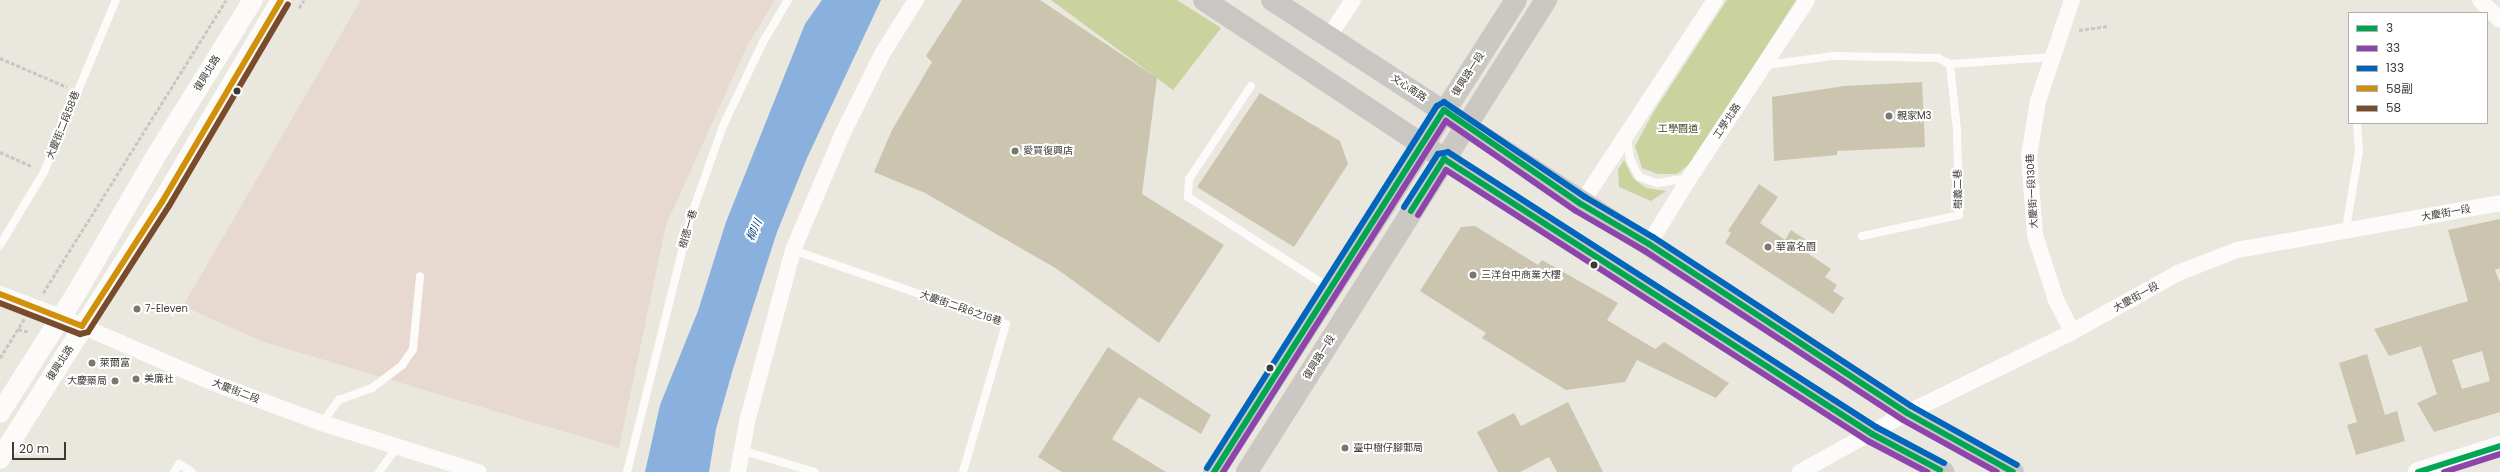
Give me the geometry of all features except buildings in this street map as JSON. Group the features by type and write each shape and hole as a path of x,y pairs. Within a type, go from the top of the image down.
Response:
{"main road":[{"path":"1204,0 1423,143 1444,159 1872,434 1943,472"},
{"name":"文心南路","path":"1272,0 1444,110 1581,204 1649,244 1907,413 2013,472"},
{"name":"復興路一段","path":"1214,472 1444,110 1516,0"},
{"name":"復興路一段","path":"1247,472 1465,124 1546,0"}],"street":[{"name":"復興北路","path":"0,413 62,317 253,0"},
{"name":"復興北路","path":"0,459 82,326 162,202 280,0"},
{"path":"738,472 741,450 793,250 842,133 882,54 916,0"},
{"path":"1329,36 1353,0"},
{"path":"1581,204 1715,0"},
{"name":"工學北路","path":"1649,244 1690,177 1766,65 1807,0"},
{"name":"大慶街一段130巷","path":"2072,0 2038,101 2028,156 2035,235 2056,300 2072,332"},
{"path":"2480,0 2500,20"},
{"name":"大慶街一段","path":"1800,472 1872,434 1907,413 2072,332 2178,273 2237,250 2346,229 2500,204"},
{"name":"大慶街二段","path":"0,294 62,317 211,382 322,423 478,472"},
{"path":"2418,472 2500,446"}],"lane":[{"name":"大慶街二段58巷","path":"0,245 44,172 76,91 116,0"},
{"name":"樹德一巷","path":"627,472 691,216 723,126 763,42 788,0"},
{"path":"1766,65 1833,56 1938,58 1950,64 2054,57"},
{"name":"樹義二巷","path":"1862,236 1959,215 1957,130 1950,64"},
{"path":"1251,86 1189,179 1188,197 1331,288"},
{"path":"2346,229 2359,151 2357,124"},
{"path":"1627,135 1630,160 1639,178 1658,183 1690,177"},
{"name":"大慶街二段6之16巷","path":"793,250 1006,324 963,472"},
{"path":"322,423 339,400 372,388 402,365 413,349 420,276"},
{"path":"379,472 397,447"},
{"path":"741,450 815,472"},
{"path":"174,472 179,464 192,472"}],"path":[{"path":"0,358 31,306 52,281 226,0"},
{"path":"2062,32 2108,26"},
{"path":"0,58 76,91"},
{"path":"0,152 44,172"}],"shaded area":[{"path":"361,0 775,0 747,46 666,225 619,448 261,341 183,306"}],"green space":[{"path":"1051,0 1177,0 1221,28 1173,90"},
{"name":"工學園道","path":"1727,0 1796,0 1692,162 1677,174 1658,174 1642,168 1635,146 1653,113"},
{"path":"1624,160 1633,178 1646,188 1666,191 1651,201 1619,187 1618,170"}],"water":[{"name":"柳川","path":"822,0 881,0 807,158 777,232 733,369 716,429 709,472 645,472 660,405 698,311 726,222 805,24"}],"transit line":[{"name":"58副","path":"0,294 82,326 162,202 281,0"},
{"name":"58","path":"0,303 80,334 88,332 169,206 288,4"},
{"name":"133","path":"1207,468 1437,106 1444,102 1585,197 1653,237 1911,406 2017,465"},
{"name":"3","path":"1214,472 1444,110 1581,204 1649,244 1907,413 2013,472"},
{"name":"33","path":"1223,472 1446,121 1576,211 1645,251 1903,420 1997,472"},
{"name":"133","path":"1404,207 1438,154 1448,152 1876,427 1944,463"},
{"name":"3","path":"1411,211 1444,159 1872,434 1940,470"},
{"name":"33","path":"1418,215 1446,170 1868,441 1927,472"},
{"name":"3","path":"2418,472 2500,446"},
{"name":"33","path":"2444,472 2500,454"}],"place":[{"name":"親家M3","path":"1889,116"},
{"name":"愛買復興店","path":"1015,151"},
{"name":"華富名園","path":"1768,247"},
{"name":"三洋台中商業大樓","path":"1473,275"},
{"name":"7-Eleven","path":"137,309"},
{"name":"萊爾富","path":"92,363"},
{"name":"美廉社","path":"136,379"},
{"name":"大慶藥局","path":"115,381"},
{"name":"臺中樹仔腳郵局","path":"1345,448"}]}
